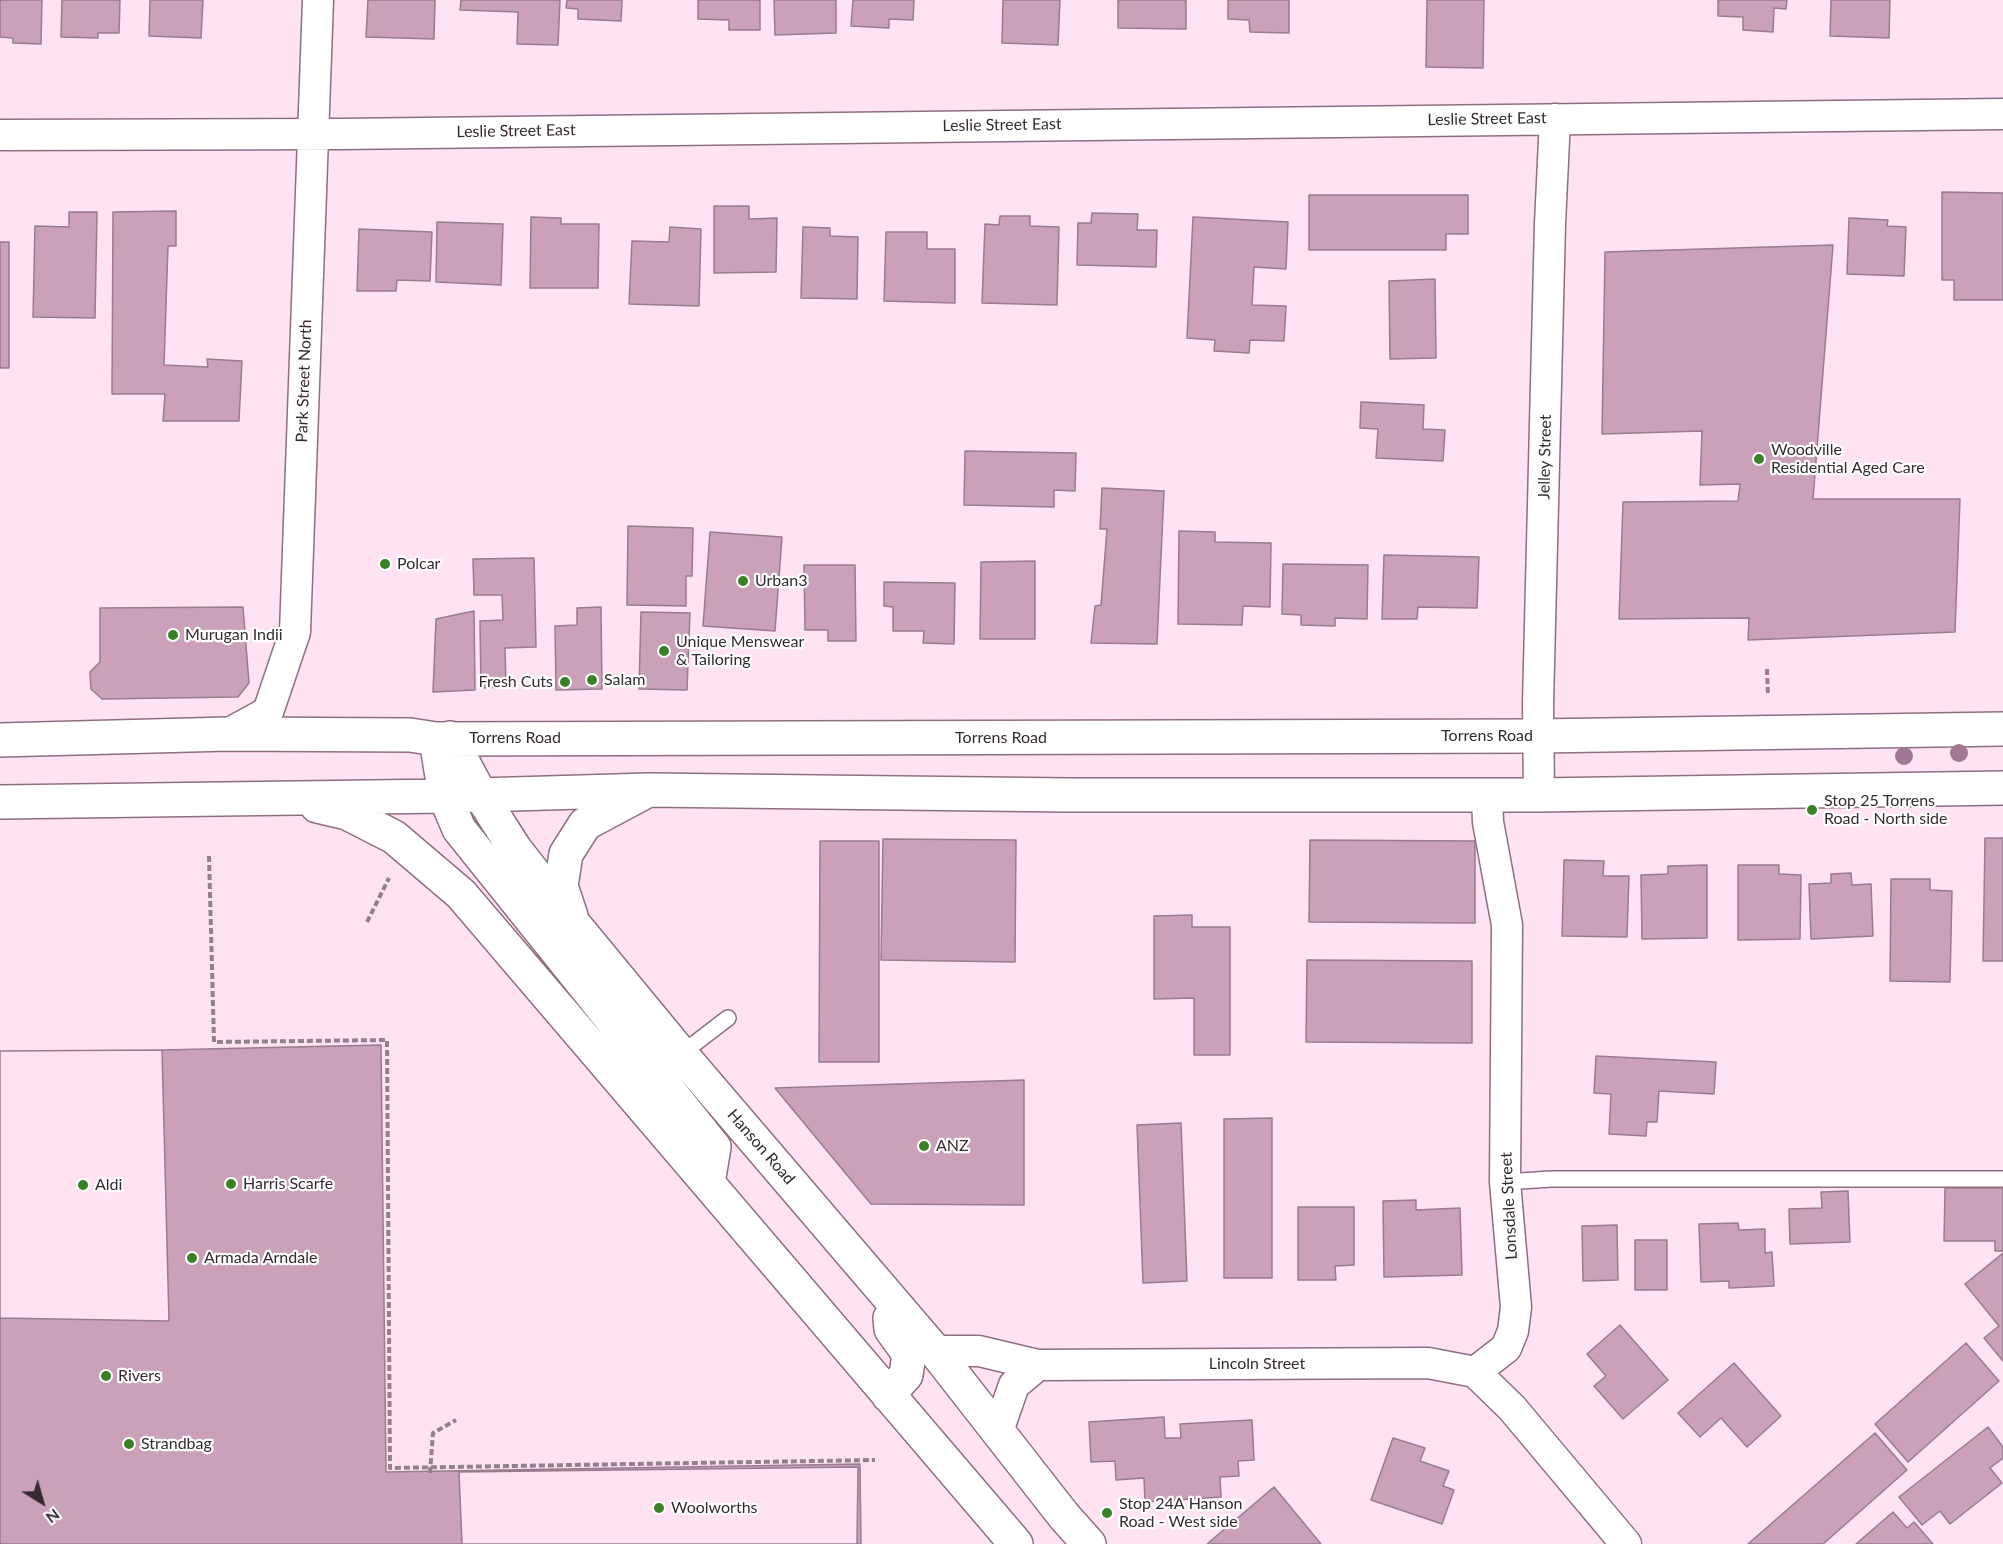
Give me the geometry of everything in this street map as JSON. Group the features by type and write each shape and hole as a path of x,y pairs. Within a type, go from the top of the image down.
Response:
{"main road":[{"name":"Torrens Road","path":"0,740 228,734 410,735 443,739 993,739 1538,736 2003,729"},
{"name":"Hanson Road","path":"443,739 515,849 573,923 681,1054 935,1351 1089,1544"},
{"path":"443,739 445,796 459,829 714,1147 708,1183"},
{"path":"0,802 445,796 649,790 1069,795 1539,795 2003,788"},
{"path":"573,923 561,886 566,854 585,824 649,790"},
{"path":"283,797 347,813 394,837 461,894 1016,1544"},
{"path":"887,1295 891,1329 909,1354 906,1375 888,1395"}],"street":[{"name":"Park Street North","path":"228,734 268,712 295,632 318,0"},
{"name":"Leslie Street East","path":"0,135 313,134 2003,114"},
{"name":"Jelley Street","path":"1539,795 1538,736 1550,224 1555,118"},
{"name":"Lonsdale Street","path":"1475,1372 1506,1348 1514,1330 1516,1307 1505,1182 1507,925 1488,822 1488,795"},
{"name":"Lincoln Street","path":"935,1351 979,1351 1038,1365 1428,1363 1475,1372"},
{"path":"998,1431 1014,1385 1038,1365"},
{"path":"1475,1372 1512,1408 1626,1544"}],"lane":[{"path":"681,1054 728,1018"},
{"path":"1505,1182 1551,1179 2003,1179"}],"path":[{"path":"1767,669 1768,696"},
{"path":"209,856 214,1042 387,1040 390,1468 430,1470 875,1460"},
{"path":"367,922 392,872"},
{"path":"430,1470 433,1433 456,1420"}],"building":[{"path":"0,0 42,0 41,44 13,43 13,38 0,37"},
{"path":"62,0 120,0 119,33 98,33 98,38 61,37"},
{"path":"150,0 203,0 201,38 149,36"},
{"path":"368,0 435,0 434,39 366,37"},
{"path":"461,0 560,0 558,45 517,44 518,12 460,10"},
{"path":"567,0 622,0 621,21 578,19 578,9 566,8"},
{"path":"698,0 760,0 760,30 729,30 729,20 698,19"},
{"path":"774,0 836,0 836,33 775,35"},
{"path":"853,0 914,0 913,20 889,19 889,28 851,26"},
{"path":"1003,0 1060,0 1058,45 1002,43"},
{"path":"1118,0 1186,0 1186,29 1118,28"},
{"path":"1228,0 1289,0 1289,33 1250,32 1249,20 1228,19"},
{"path":"1427,0 1484,0 1483,68 1426,67"},
{"path":"1718,0 1787,0 1786,9 1774,8 1773,32 1743,30 1743,17 1718,16"},
{"path":"1831,0 1890,0 1889,38 1830,36"},
{"path":"1942,192 2003,193 2003,300 1954,300 1954,280 1942,280"},
{"path":"1309,195 1468,195 1468,234 1446,234 1446,250 1309,250"},
{"path":"714,206 749,206 749,219 777,218 776,272 714,273"},
{"path":"176,211 176,246 168,246 164,365 208,367 207,359 242,361 239,421 163,421 165,394 112,394 113,212"},
{"path":"69,212 97,212 95,318 33,317 35,226 69,227"},
{"path":"1092,213 1138,214 1137,230 1157,230 1156,267 1077,265 1078,223 1091,223"},
{"path":"1000,216 1030,216 1030,226 1059,227 1057,305 982,303 985,224 999,225"},
{"path":"531,217 561,218 561,224 599,224 598,288 530,288"},
{"path":"1193,217 1288,222 1286,269 1254,267 1252,305 1286,306 1284,341 1250,340 1249,353 1214,351 1215,340 1187,338"},
{"path":"1849,218 1888,220 1887,226 1906,227 1904,276 1847,274"},
{"path":"437,222 503,224 501,285 436,282"},
{"path":"670,227 701,229 699,306 629,304 632,241 669,242"},
{"path":"803,227 830,228 830,236 858,237 857,299 801,298"},
{"path":"359,229 432,232 430,281 397,280 396,291 357,291"},
{"path":"886,232 927,232 927,249 955,249 955,303 884,301"},
{"path":"0,242 9,242 9,368 0,368"},
{"name":"Woodville Residential Aged Care","path":"1833,245 1813,499 1960,499 1955,632 1748,640 1749,618 1619,619 1623,502 1738,501 1740,484 1700,485 1702,431 1602,434 1605,252"},
{"path":"1435,279 1436,358 1390,359 1389,281"},
{"path":"1361,402 1424,405 1423,429 1445,430 1443,461 1376,458 1378,429 1360,428"},
{"path":"965,451 1076,453 1075,491 1054,490 1054,507 964,505"},
{"path":"1102,488 1164,491 1157,644 1091,643 1095,606 1101,605 1107,529 1100,529"},
{"path":"628,526 693,528 692,576 686,576 686,606 627,605"},
{"path":"1179,531 1215,532 1215,542 1271,543 1270,607 1243,606 1242,625 1178,624"},
{"path":"710,532 782,537 775,631 703,626"},
{"path":"1384,555 1479,557 1477,608 1418,607 1417,619 1382,619"},
{"path":"534,558 536,647 505,648 506,687 481,688 480,621 503,620 502,595 474,595 473,559"},
{"path":"1035,561 1035,639 980,639 981,562"},
{"path":"1283,564 1368,565 1367,619 1335,618 1335,626 1301,625 1301,615 1282,614"},
{"path":"804,565 855,565 856,641 828,641 828,630 805,630"},
{"path":"884,582 955,583 954,644 923,643 924,631 893,631 893,607 884,606"},
{"name":"Murugan Indii","path":"243,607 249,683 238,697 102,699 91,689 90,672 100,662 100,608"},
{"path":"601,607 602,689 556,690 555,626 577,625 577,608"},
{"path":"474,611 475,690 433,692 436,619"},
{"name":"Unique Menswear & Tailoring","path":"641,612 690,613 687,690 639,689"},
{"path":"1985,838 2003,838 2003,961 1983,961"},
{"path":"883,839 1016,840 1015,962 881,960"},
{"path":"1310,840 1475,841 1475,923 1309,922"},
{"path":"820,841 879,841 879,1062 819,1062"},
{"path":"1564,860 1604,861 1603,876 1629,876 1627,937 1562,936"},
{"path":"1707,865 1707,938 1642,939 1641,875 1668,874 1668,866"},
{"path":"1738,865 1779,865 1779,874 1801,875 1800,939 1738,940"},
{"path":"1851,873 1852,885 1871,884 1873,936 1811,939 1809,884 1831,883 1831,874"},
{"path":"1891,879 1930,879 1930,890 1952,891 1950,982 1890,981"},
{"path":"1192,915 1192,927 1230,927 1230,1055 1194,1055 1194,998 1154,999 1154,916"},
{"path":"1307,960 1472,961 1472,1043 1306,1042"},
{"name":"Armada Arndale","path":"381,1045 386,1472 860,1464 861,1544 0,1544 0,1051"},
{"name":"Aldi","path":"162,1050 169,1321 0,1318 0,1051"},
{"path":"1596,1056 1716,1062 1714,1094 1659,1091 1657,1122 1647,1122 1646,1136 1609,1134 1611,1094 1594,1093"},
{"name":"ANZ","path":"1024,1080 1024,1205 871,1204 775,1088"},
{"path":"1272,1118 1272,1278 1224,1278 1224,1119"},
{"path":"1181,1123 1187,1281 1143,1283 1137,1125"},
{"path":"1945,1188 2003,1188 2003,1251 1995,1251 1995,1241 1944,1241"},
{"path":"1848,1191 1850,1242 1790,1244 1789,1209 1822,1208 1821,1192"},
{"path":"1416,1200 1416,1210 1460,1208 1462,1275 1384,1277 1383,1201"},
{"path":"1298,1207 1354,1207 1354,1265 1335,1266 1336,1280 1298,1280"},
{"path":"1738,1223 1739,1230 1765,1229 1765,1253 1772,1252 1774,1286 1729,1288 1729,1281 1701,1282 1699,1224"},
{"path":"1617,1225 1618,1280 1583,1281 1582,1226"},
{"path":"1635,1240 1667,1240 1667,1290 1635,1290"},
{"path":"2003,1253 2003,1361 1984,1338 1999,1326 1965,1284"},
{"path":"1620,1325 1668,1380 1623,1419 1594,1386 1606,1376 1587,1354"},
{"path":"1966,1343 1999,1381 1908,1462 1875,1424"},
{"path":"1734,1363 1781,1416 1747,1447 1721,1418 1700,1437 1678,1413"},
{"path":"1164,1417 1165,1438 1181,1438 1180,1424 1252,1420 1254,1460 1238,1461 1239,1476 1220,1477 1221,1497 1145,1502 1144,1478 1116,1480 1115,1461 1091,1462 1089,1422"},
{"path":"1988,1427 2003,1447 2003,1458 1990,1468 2002,1483 1950,1524 1940,1511 1922,1525 1899,1497"},
{"path":"1875,1433 1907,1470 1823,1544 1748,1544"},
{"path":"1393,1438 1425,1448 1420,1461 1449,1471 1443,1486 1454,1490 1442,1524 1371,1500"},
{"name":"Woolworths","path":"858,1467 857,1544 462,1544 459,1472"},
{"path":"1274,1487 1321,1544 1207,1544"},
{"path":"1893,1512 1907,1528 1914,1522 1933,1544 1856,1544"}],"place":[{"name":"Woodville Residential Aged Care","path":"1759,459"},
{"name":"Polcar","path":"385,564"},
{"name":"Urban3","path":"743,581"},
{"name":"Murugan Indii","path":"173,635"},
{"name":"Unique Menswear & Tailoring","path":"664,651"},
{"name":"Salam","path":"592,680"},
{"name":"Fresh Cuts","path":"565,682"},
{"name":"Stop 25 Torrens Road - North side","path":"1812,810"},
{"name":"ANZ","path":"924,1146"},
{"name":"Harris Scarfe","path":"231,1184"},
{"name":"Aldi","path":"83,1185"},
{"name":"Armada Arndale","path":"192,1258"},
{"name":"Rivers","path":"106,1376"},
{"name":"Strandbag","path":"129,1444"},
{"name":"Woolworths","path":"659,1508"},
{"name":"Stop 24A Hanson Road - West side","path":"1107,1513"}]}
